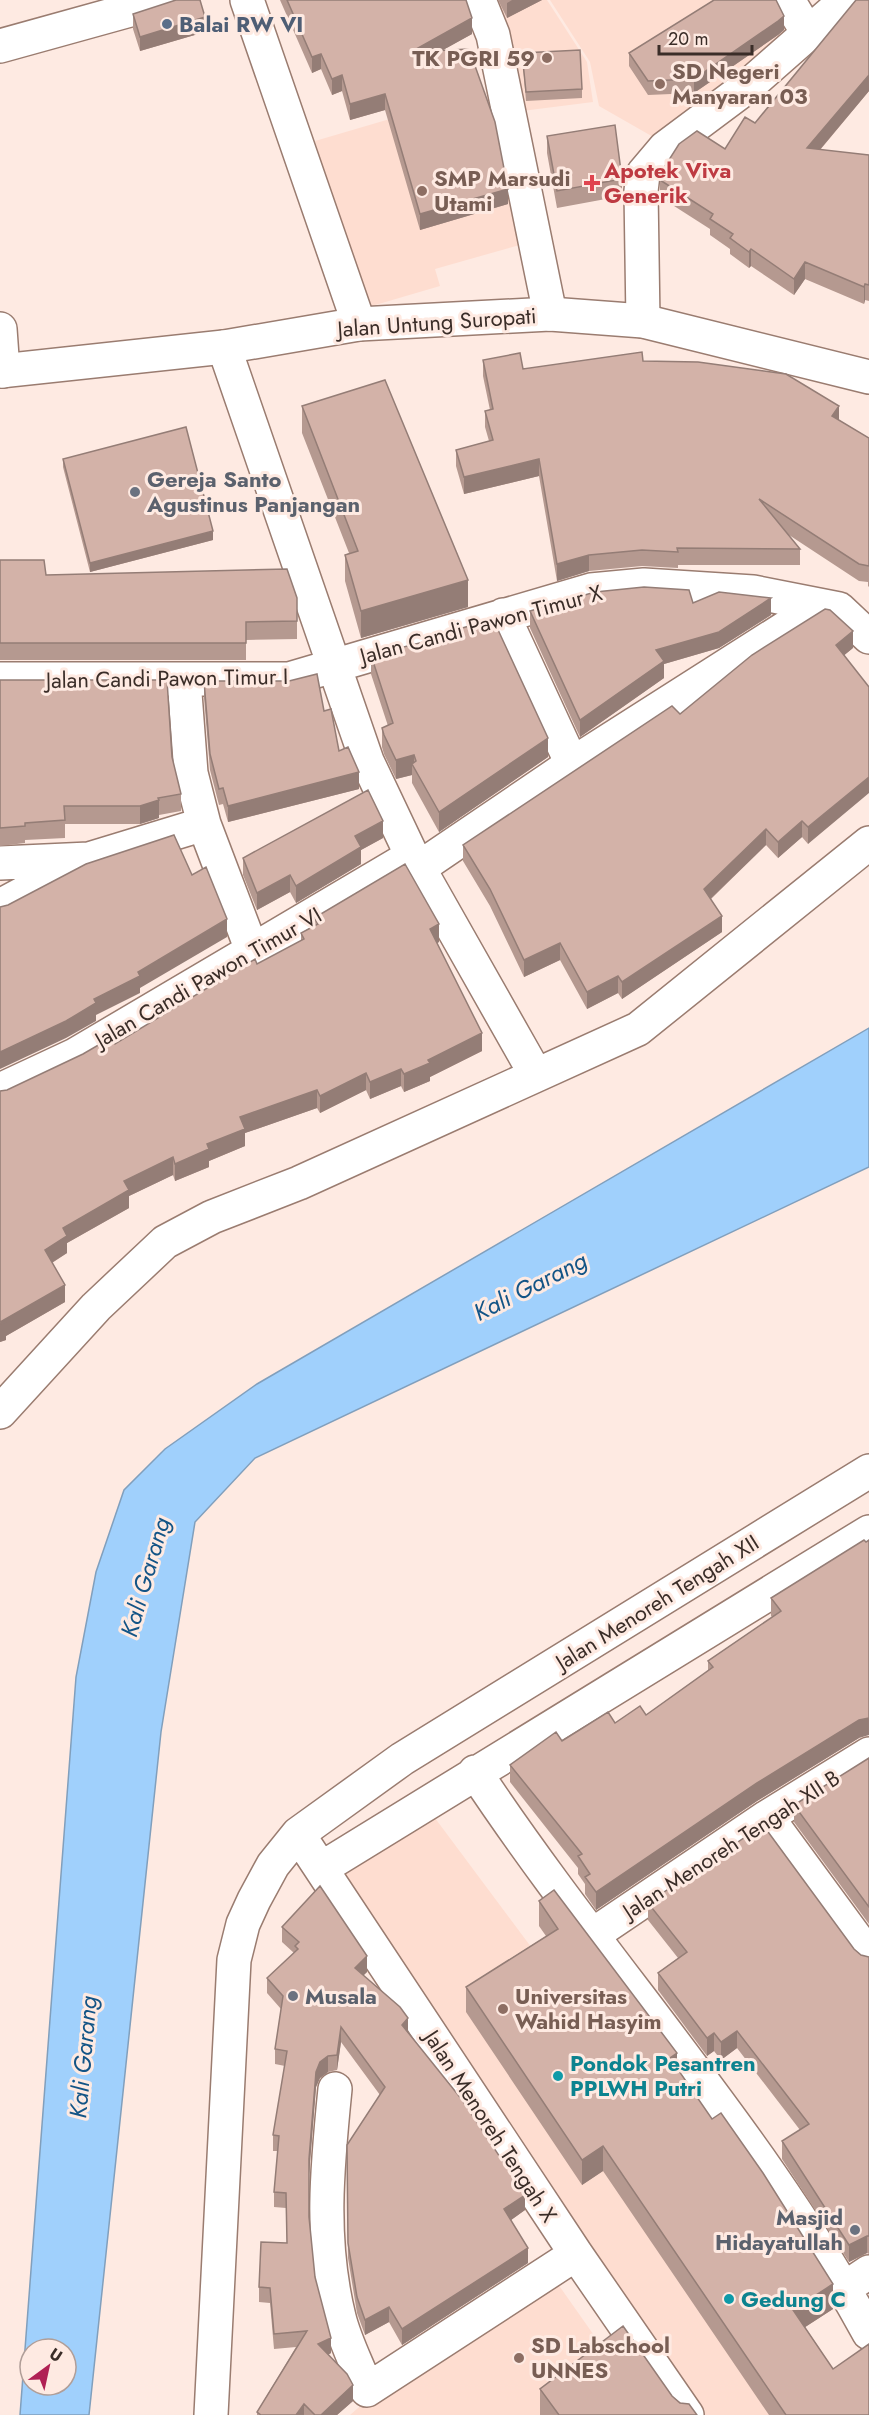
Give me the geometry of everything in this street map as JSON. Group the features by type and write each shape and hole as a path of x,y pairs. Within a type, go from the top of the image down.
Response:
{"street":[{"path":"0,46 166,0"},
{"path":"248,0 360,324"},
{"path":"479,0 493,35 550,314"},
{"path":"788,0 808,33"},
{"path":"643,321 640,191 643,174 665,148 748,86 846,0"},
{"name":"Jalan Untung Suropati","path":"2,371 224,347 360,324 550,314 643,321 869,377"},
{"path":"0,330 2,371"},
{"path":"224,347 367,761 416,862 536,1074"},
{"name":"Jalan Candi Pawon Timur X","path":"333,665 591,590 644,585 753,592 839,609 869,637"},
{"name":"Jalan Candi Pawon Timur VI","path":"0,1090 75,1055 416,862 820,606"},
{"path":"503,615 572,765"},
{"name":"Jalan Candi Pawon Timur I","path":"0,680 289,679 333,665"},
{"path":"184,680 190,773 204,824 253,953"},
{"path":"0,906 89,858 204,824"},
{"path":"0,1412 96,1307 165,1242 212,1217 299,1183 638,1029 869,843"},
{"path":"0,863 89,858"},
{"name":"Jalan Menoreh Tengah XII","path":"211,2415 234,1960 243,1924 273,1865 298,1834 402,1759 869,1472"},
{"path":"322,1868 869,1532"},
{"name":"Jalan Menoreh Tengah XII B","path":"594,1934 766,1817 869,1754"},
{"path":"475,1772 720,2106 857,2280 869,2333"},
{"path":"766,1817 867,1950"},
{"name":"Jalan Menoreh Tengah X","path":"298,1834 576,2254 687,2415"},
{"path":"335,2089 326,2174 325,2235 339,2318 367,2390 576,2254"}],"shaded area":[{"name":"TK PGRI 59","path":"486,0 547,0 587,62 593,102 522,111"},
{"name":"SD Negeri Manyaran 03","path":"550,0 785,0 799,23 755,62 655,138 599,106 590,62"},
{"name":"SMP Marsudi Utami","path":"485,91 530,242 435,269 440,286 365,308 315,141"},
{"name":"Universitas Wahid Hasyim","path":"429,1810 681,2148 866,2415 703,2415 335,1870"},
{"name":"SD Labschool UNNES","path":"553,2277 650,2415 350,2415 382,2387"}],"water":[{"name":"Kali Garang","path":"869,1028 869,1167 255,1458 195,1522 161,1732 89,2415 20,2415 21,2397 78,2397 78,2337 26,2337 76,1677 96,1572 124,1490 165,1449 257,1384"}],"building":[{"path":"176,0 200,0 205,17 140,37 133,14"},
{"path":"287,0 466,0 472,18 411,52 469,49 495,122 508,189 420,214 385,94 350,104 342,75 332,79 321,54 312,57"},
{"path":"714,0 776,0 784,16 694,79 648,81 629,53"},
{"path":"856,0 869,0 869,75 807,148 869,155 869,285 865,284 864,287 805,262 794,279 751,249 749,252 730,238 733,234 710,219 713,214 660,180 660,174 679,144 697,131 725,149 745,117 755,123"},
{"path":"580,50 582,89 526,92 522,53"},
{"path":"615,125 622,179 557,191 547,136"},
{"path":"642,352 643,361 698,362 786,374 839,406 832,416 869,438 869,566 859,564 759,499 800,549 677,548 678,552 642,550 589,555 557,564 539,459 464,477 456,450 493,440 485,411 493,409 483,360 520,353 523,369"},
{"path":"385,380 468,580 361,611 345,555 358,551 302,406"},
{"name":"Gereja Santo Agustinus Panjangan","path":"186,427 213,531 90,563 63,459"},
{"path":"0,560 44,560 46,575 287,569 297,598 297,621 246,622 246,643 0,643"},
{"path":"644,587 689,590 693,603 719,592 771,598 719,632 656,650 664,661 580,720 530,611 595,592"},
{"path":"825,609 830,610 853,631 836,645 869,687 869,777 808,827 802,821 778,842 766,829 704,889 722,916 622,982 618,976 587,992 560,943 524,960 490,889 463,845 672,706 680,714 752,655"},
{"path":"493,619 548,738 439,812 412,764 416,761 414,755 396,760 384,735 382,728 393,723 371,655 436,639 435,636"},
{"path":"317,674 324,711 331,709 339,751 348,747 359,772 228,806 223,788 219,789 210,754 204,681 289,681"},
{"path":"0,680 167,680 172,757 181,794 158,798 159,800 140,806 64,806 65,820 25,823 25,826 0,828"},
{"path":"368,790 383,821 355,836 361,847 296,886 290,875 257,893 243,858"},
{"path":"174,835 192,875 206,867 227,919 138,972 140,976 94,999 96,1003 66,1021 0,1052 0,907 86,864"},
{"path":"405,864 439,924 430,929 482,1033 428,1060 430,1063 404,1074 401,1069 370,1082 366,1073 320,1096 317,1090 240,1117 245,1129 207,1144 209,1149 175,1164 173,1157 124,1181 129,1190 63,1228 67,1236 45,1250 65,1285 0,1322 0,1091 7,1090 83,1054 112,1037 115,1044 255,959 257,964 304,939 301,933 318,924 314,918"},
{"path":"864,1540 866,1542 869,1540 869,1718 859,1720 757,1783 596,1892 585,1877 590,1874 578,1856 582,1854 510,1765 556,1732 562,1741 608,1712 615,1723 640,1706 646,1715 713,1667 708,1661 781,1611 771,1598"},
{"path":"869,1758 869,1907 794,1805"},
{"path":"763,1825 854,1949 861,1955 869,1957 869,2236 849,2245 782,2141 809,2124 737,2031 721,2042 714,2033 707,2038 658,1973 687,1952 648,1903"},
{"path":"320,1886 367,1956 355,1968 400,2007 408,2018 402,2025 463,2101 525,2195 504,2209 528,2248 402,2329 389,2307 365,2320 357,2297 348,2243 347,2145 385,2087 341,2027 337,2055 328,2056 320,2062 316,2072 309,2159 309,2217 315,2277 331,2338 318,2344 347,2374 353,2385 321,2415 315,2415 304,2404 296,2415 261,2415 257,2412 307,2331 274,2334 270,2288 259,2287 261,2242 287,2243 286,2193 274,2192 279,2136 273,2135 287,2051 275,2049 283,1996 267,1978 298,1949 295,1946 299,1942 282,1927"},
{"path":"554,1890 677,2053 670,2058 712,2119 721,2113 763,2173 833,2284 793,2310 833,2369 869,2344 869,2415 786,2415 603,2146 582,2160 466,1987 558,1929 539,1901"},
{"path":"623,2326 672,2396 680,2403 689,2404 697,2415 559,2415 540,2389"}],"place":[{"name":"Balai RW VI","path":"167,24"},
{"name":"TK PGRI 59","path":"547,58"},
{"name":"SD Negeri Manyaran 03","path":"660,84"},
{"name":"Apotek Viva Generik","path":"592,183"},
{"name":"SMP Marsudi Utami","path":"422,191"},
{"name":"Gereja Santo Agustinus Panjangan","path":"135,492"},
{"name":"Musala","path":"293,1996"},
{"name":"Universitas Wahid Hasyim","path":"503,2009"},
{"name":"Pondok Pesantren PPLWH Putri","path":"558,2076"},
{"name":"Masjid Hidayatullah","path":"855,2230"},
{"name":"Gedung C","path":"729,2299"},
{"name":"SD Labschool UNNES","path":"519,2358"}]}
